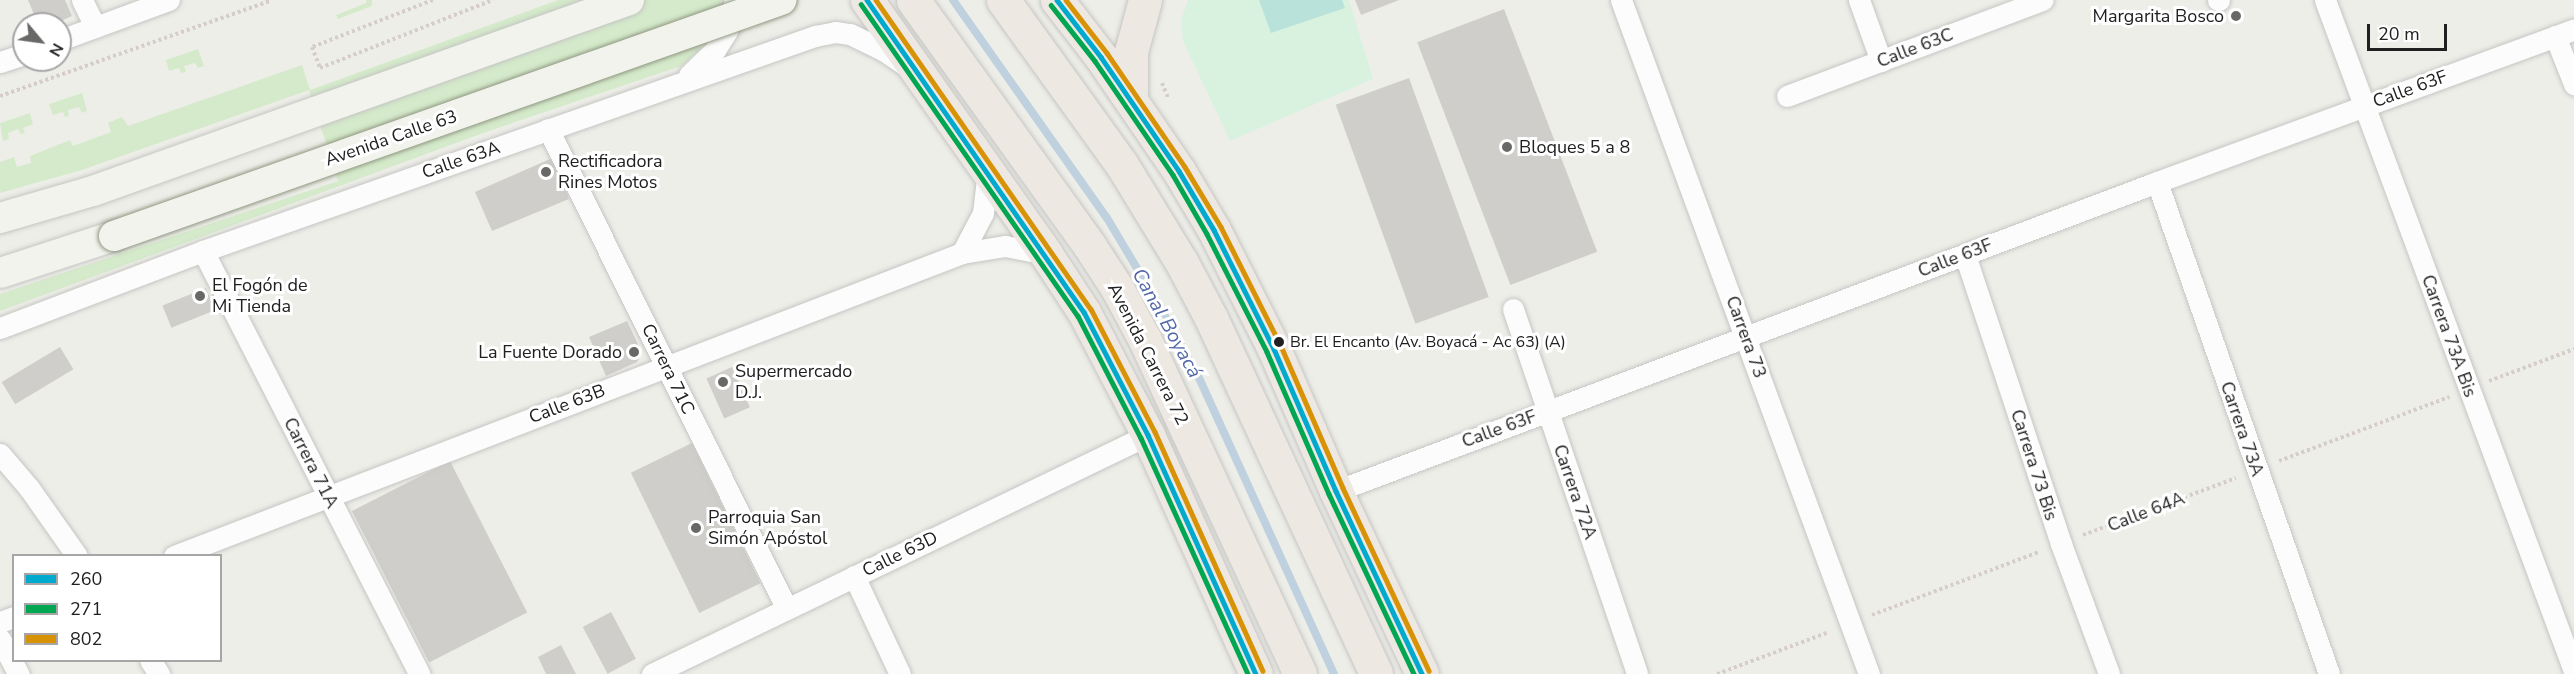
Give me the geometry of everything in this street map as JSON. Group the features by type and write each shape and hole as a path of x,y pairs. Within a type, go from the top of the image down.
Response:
{"highway":[{"name":"Avenida Carrera 72","path":"867,0 1046,254 1084,312 1148,435 1256,674"},
{"name":"Avenida Carrera 72","path":"913,0 1089,245 1117,288 1145,340 1299,674"},
{"path":"1003,0 1122,165 1182,263 1211,318 1376,674"},
{"path":"1057,0 1131,100 1179,171 1244,285 1419,670"},
{"path":"1131,100 1131,52 1138,19 1145,0"}],"main road":[{"path":"0,218 93,191 629,0"},
{"name":"Avenida Calle 63","path":"0,273 114,236 781,0"}],"street":[{"path":"82,0 95,27"},
{"path":"72,36 169,0"},
{"path":"676,84 701,65 715,50 727,31 735,0"},
{"name":"Carrera 73","path":"1622,0 1869,674"},
{"path":"1858,0 1881,61"},
{"name":"Calle 63C","path":"1787,96 2043,0"},
{"name":"Carrera 73A Bis","path":"2325,0 2574,671"},
{"name":"Calle 63A","path":"0,328 203,251 815,36 836,32 865,40 919,75"},
{"path":"2565,33 2574,84"},
{"name":"Calle 63F","path":"1336,490 2363,105 2565,33"},
{"name":"Carrera 71C","path":"548,129 787,609"},
{"path":"962,253 983,213 988,171"},
{"name":"Carrera 73A","path":"2157,182 2329,674"},
{"name":"Calle 63B","path":"177,554 962,253 1005,246 1046,254"},
{"name":"Carrera 71A","path":"203,251 419,674"},
{"name":"Carrera 73 Bis","path":"1965,255 2061,544 2109,674"},
{"name":"Carrera 72A","path":"1513,309 1637,674"},
{"name":"Calle 63D","path":"652,674 1148,435"},
{"path":"0,454 29,488 76,554"},
{"path":"854,576 900,674"},
{"path":"0,639 12,661"}],"path":[{"path":"0,96 272,0"},
{"path":"430,1 312,47 320,68 493,0"},
{"name":"Calle 64A","path":"1717,674 2574,349"}],"green space":[{"path":"366,0 372,0 372,6 338,19 336,15 366,3"},
{"path":"558,0 721,0 719,17 699,50 681,66 486,132 0,311 0,294 338,181 309,90 82,170 0,193 0,162 14,157 17,167 31,163 30,156 70,140 73,146 111,132 108,123 122,117 128,126 302,65 310,90"},
{"path":"1188,0 1349,0 1373,79 1230,141 1183,41 1181,20"},
{"path":"198,49 204,66 198,68 195,63 184,66 186,72 181,73 179,68 169,71 166,60"},
{"path":"82,93 87,111 82,113 79,107 68,110 69,116 65,117 63,112 53,115 49,104"},
{"path":"30,113 33,124 23,128 25,133 21,134 18,129 8,133 9,139 3,141 0,123"}],"shaded area":[{"path":"1259,0 1342,0 1345,8 1271,33"}],"building":[{"path":"28,0 65,0 70,12 33,12"},
{"path":"1355,0 1399,0 1361,15"},
{"name":"Bloques 5 a 8","path":"1504,9 1597,252 1510,285 1417,42"},
{"path":"1409,78 1489,297 1415,324 1336,105"},
{"path":"550,159 556,163 569,199 492,231 475,192"},
{"path":"206,288 215,310 171,328 162,306"},
{"path":"627,321 642,353 637,362 606,376 589,337"},
{"path":"60,347 73,369 15,404 2,382"},
{"path":"732,367 750,407 724,419 706,378"},
{"name":"Parroquia San Simón Apóstol","path":"692,443 760,583 699,613 631,473"},
{"path":"450,461 527,612 429,662 352,511"},
{"path":"611,612 636,659 608,674 583,627"},
{"path":"561,645 576,674 546,674 538,657"}],"waterway":[{"name":"Canal Boyacá","path":"953,0 1107,218 1160,307 1200,380 1334,674"}],"transit line":[{"name":"260","path":"867,0 1084,312 1148,435 1256,674"},
{"name":"802","path":"876,0 1091,309 1155,432 1263,671"},
{"name":"260","path":"1057,0 1101,57 1179,171 1214,230 1274,349 1336,491 1422,674"},
{"name":"802","path":"1066,0 1107,53 1185,167 1221,227 1281,346 1343,488 1429,671"},
{"name":"271","path":"861,4 1078,316 1141,438 1248,674"},
{"name":"271","path":"1051,5 1095,61 1173,175 1207,234 1267,352 1329,494 1414,674"}],"place":[{"name":"Margarita Bosco","path":"2236,16"},
{"name":"Bloques 5 a 8","path":"1507,147"},
{"name":"Rectificadora Rines Motos","path":"546,172"},
{"name":"El Fogón de Mi Tienda","path":"200,296"},
{"name":"Br. El Encanto (Av. Boyacá - Ac 63) (A)","path":"1279,342"},
{"name":"La Fuente Dorado","path":"634,352"},
{"name":"Supermercado D.J.","path":"723,382"},
{"name":"Parroquia San Simón Apóstol","path":"696,528"}]}
